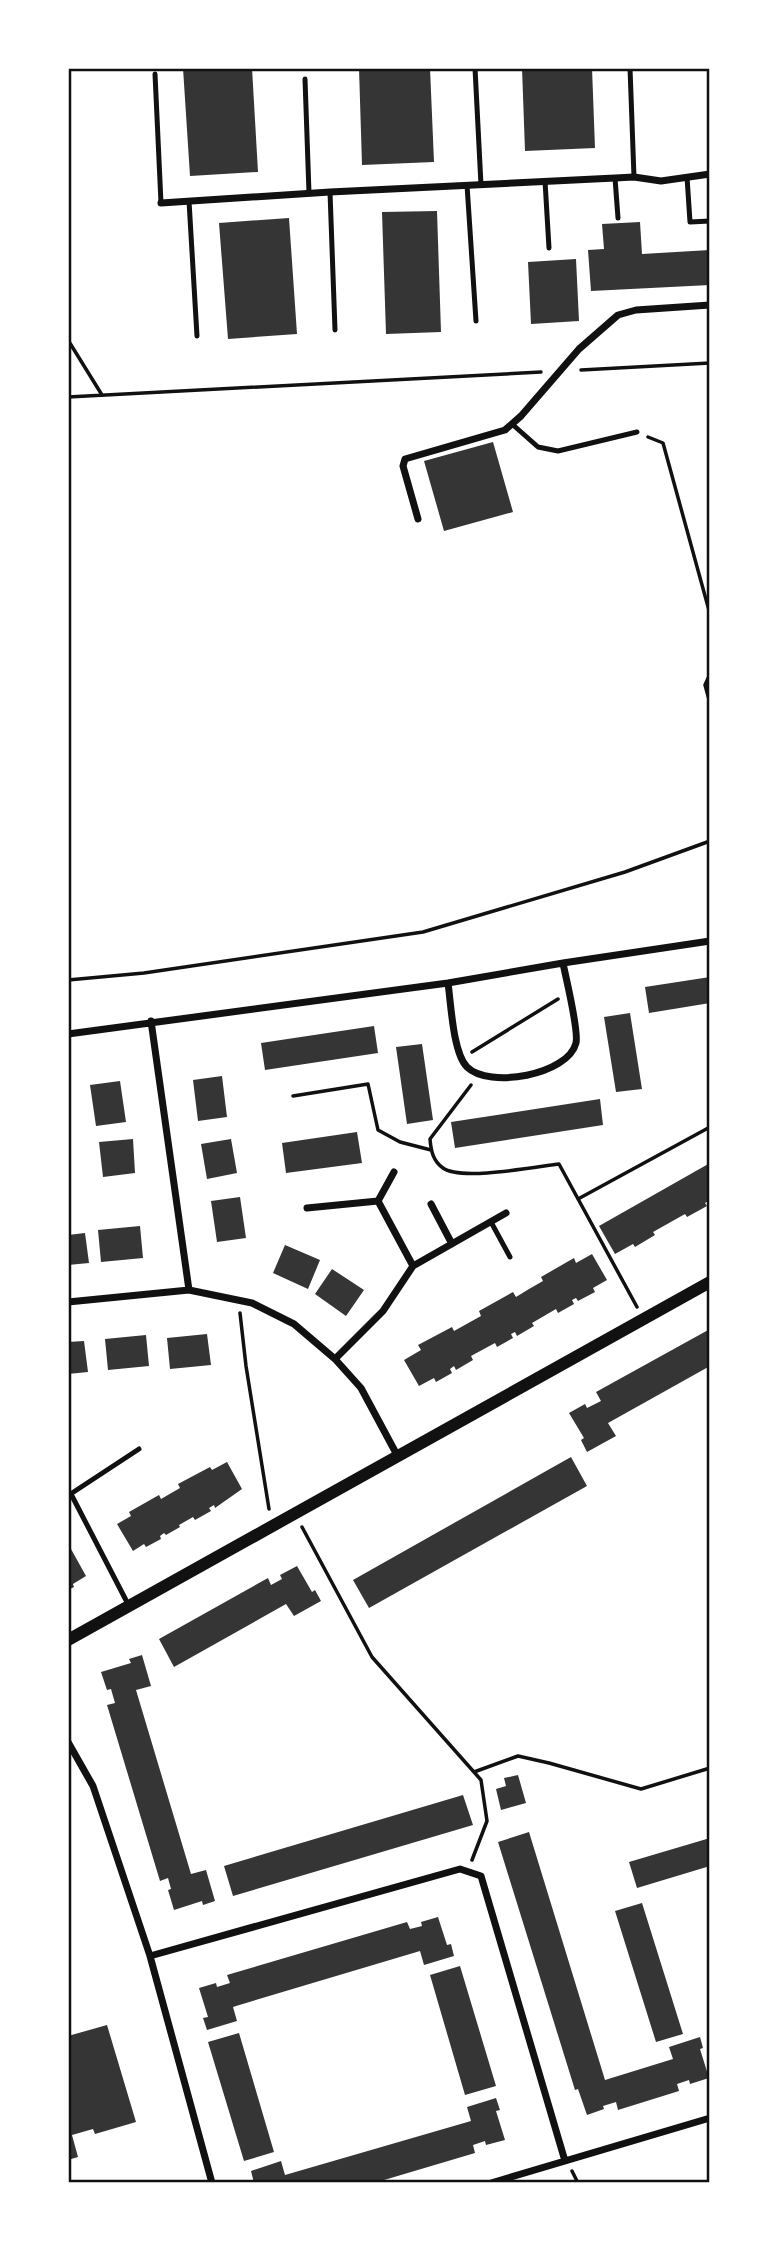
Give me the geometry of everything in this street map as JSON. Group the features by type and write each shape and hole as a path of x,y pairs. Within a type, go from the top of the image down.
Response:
{"street":[{"path":"161,203 634,177 661,181 710,174"},
{"path":"418,519 403,466 405,459 505,430 579,349 618,315 636,310 710,305"},
{"path":"68,1034 448,983 710,942"},
{"path":"448,983 461,1059 466,1067 479,1076 497,1078 540,1072 560,1065 571,1055 577,1041 564,963"},
{"path":"151,1021 189,1290"},
{"path":"378,1201 394,1172"},
{"path":"307,1208 378,1201"},
{"path":"378,1201 413,1266"},
{"path":"431,1204 452,1244"},
{"path":"335,1359 383,1311 413,1266 506,1213"},
{"path":"68,1640 710,1282"},
{"path":"68,1302 189,1290 252,1303 295,1324 335,1359 361,1388 397,1455"},
{"path":"68,1742 93,1786 150,1956 212,2183"},
{"path":"150,1956 460,1869 481,1876 565,2161"},
{"path":"491,2183 710,2118"}],"lane":[{"path":"475,68 481,185"},
{"path":"630,68 634,177"},
{"path":"155,74 161,203"},
{"path":"305,79 309,193"},
{"path":"687,177 690,222 710,220"},
{"path":"615,178 618,218"},
{"path":"545,181 549,248"},
{"path":"467,185 476,321"},
{"path":"330,192 335,330"},
{"path":"189,201 197,336"},
{"path":"512,424 538,447 558,451 637,432"},
{"path":"491,1222 510,1257"},
{"path":"129,1606 69,1494 139,1449"}],"path":[{"path":"68,341 102,396"},
{"path":"68,397 710,362"},
{"path":"637,432 663,443 710,614"},
{"path":"710,674 705,685 710,703"},
{"path":"68,980 144,973 423,932 625,872 710,841"},
{"path":"461,1059 568,992"},
{"path":"479,1076 430,1139 431,1151 444,1169 460,1175 559,1164 644,1319"},
{"path":"293,1096 368,1084 378,1130 401,1142 431,1151"},
{"path":"578,1199 710,1126"},
{"path":"239,1300 246,1366 272,1526"},
{"path":"295,1513 372,1657 481,1780 487,1821 467,1872"},
{"path":"474,1772 518,1756 641,1789 710,1768"}],"building":[{"path":"183,68 252,68 258,172 190,176"},
{"path":"359,68 430,68 434,162 362,165"},
{"path":"522,68 592,68 595,148 525,151"},
{"path":"437,211 441,332 386,334 382,212"},
{"path":"289,218 297,334 228,339 219,223"},
{"path":"640,222 642,254 710,250 710,285 591,291 588,250 604,249 602,224"},
{"path":"576,259 579,321 531,324 528,262"},
{"path":"493,442 513,512 444,531 424,461"},
{"path":"710,977 710,1003 649,1013 645,987"},
{"path":"630,1013 642,1089 616,1092 604,1017"},
{"path":"374,1026 378,1053 265,1070 261,1043"},
{"path":"422,1044 433,1120 407,1124 396,1047"},
{"path":"222,1076 227,1117 198,1121 193,1080"},
{"path":"120,1081 126,1122 96,1126 90,1085"},
{"path":"600,1099 603,1125 455,1148 451,1122"},
{"path":"357,1132 362,1163 286,1173 282,1143"},
{"path":"133,1139 135,1173 103,1177 99,1142"},
{"path":"231,1139 237,1173 207,1179 201,1144"},
{"path":"710,1163 710,1200 705,1203 707,1206 687,1217 685,1214 653,1232 655,1235 635,1247 633,1244 615,1254 599,1226"},
{"path":"240,1197 246,1238 217,1242 211,1201"},
{"path":"140,1226 143,1258 101,1262 98,1230"},
{"path":"85,1233 89,1263 68,1265 68,1235"},
{"path":"285,1245 320,1260 308,1289 273,1273"},
{"path":"592,1254 607,1280 593,1288 595,1292 578,1301 576,1298 572,1300 574,1304 558,1313 556,1309 532,1323 534,1326 517,1336 515,1332 511,1334 513,1338 497,1347 495,1343 471,1356 473,1360 456,1370 454,1366 450,1369 452,1373 436,1382 434,1378 419,1386 404,1360 421,1350 418,1345 452,1327 454,1331 481,1316 479,1311 513,1292 516,1297 543,1281 541,1277 574,1258 576,1263"},
{"path":"332,1269 364,1290 346,1316 315,1294"},
{"path":"710,1329 710,1366 608,1423 616,1436 587,1452 581,1440 584,1438 569,1413 585,1404 587,1408 601,1401 596,1392"},
{"path":"207,1334 211,1365 170,1369 167,1338"},
{"path":"146,1335 149,1366 108,1370 105,1339"},
{"path":"84,1341 88,1372 68,1374 68,1342"},
{"path":"571,1457 587,1486 369,1608 353,1580"},
{"path":"227,1462 242,1489 215,1508 214,1505 209,1508 211,1511 195,1520 193,1517 166,1535 164,1533 160,1536 161,1539 146,1547 144,1544 133,1551 117,1524 131,1516 129,1512 159,1495 161,1499 180,1488 178,1484 210,1467 212,1470"},
{"path":"71,1549 86,1576 68,1590 68,1551"},
{"path":"297,1566 312,1592 315,1590 321,1601 294,1616 286,1604 174,1667 159,1639 268,1578 271,1585 282,1579 280,1575"},
{"path":"142,1655 151,1686 136,1690 191,1874 206,1870 215,1901 203,1905 202,1901 174,1910 168,1890 171,1889 168,1878 160,1881 107,1705 115,1703 111,1689 107,1690 101,1672 131,1663 129,1659"},
{"path":"518,1775 526,1803 501,1810 496,1789 506,1786 504,1778"},
{"path":"463,1795 473,1825 233,1896 224,1866"},
{"path":"529,1832 605,2080 673,2059 669,2047 700,2037 703,2048 700,2049 709,2078 690,2084 689,2080 677,2084 679,2091 618,2110 616,2102 587,2115 578,2089 575,2090 498,1842"},
{"path":"710,1838 710,1866 637,1888 629,1862"},
{"path":"642,1903 683,2034 656,2042 615,1911"},
{"path":"438,1917 447,1945 451,1944 454,1956 424,1965 420,1951 236,2006 233,2007 237,2021 207,2030 203,2018 208,2017 199,1988 216,1983 217,1987 230,1983 227,1975 407,1922 410,1929 422,1926 421,1922"},
{"path":"460,1966 496,2086 465,2095 430,1975"},
{"path":"107,2025 136,2122 95,2134 93,2129 72,2135 78,2157 68,2160 68,2036"},
{"path":"239,2033 274,2152 244,2161 208,2042"},
{"path":"496,2098 500,2110 496,2111 505,2140 473,2145 475,2153 374,2183 254,2183 251,2171 281,2161 285,2175 471,2121 467,2107"}]}
